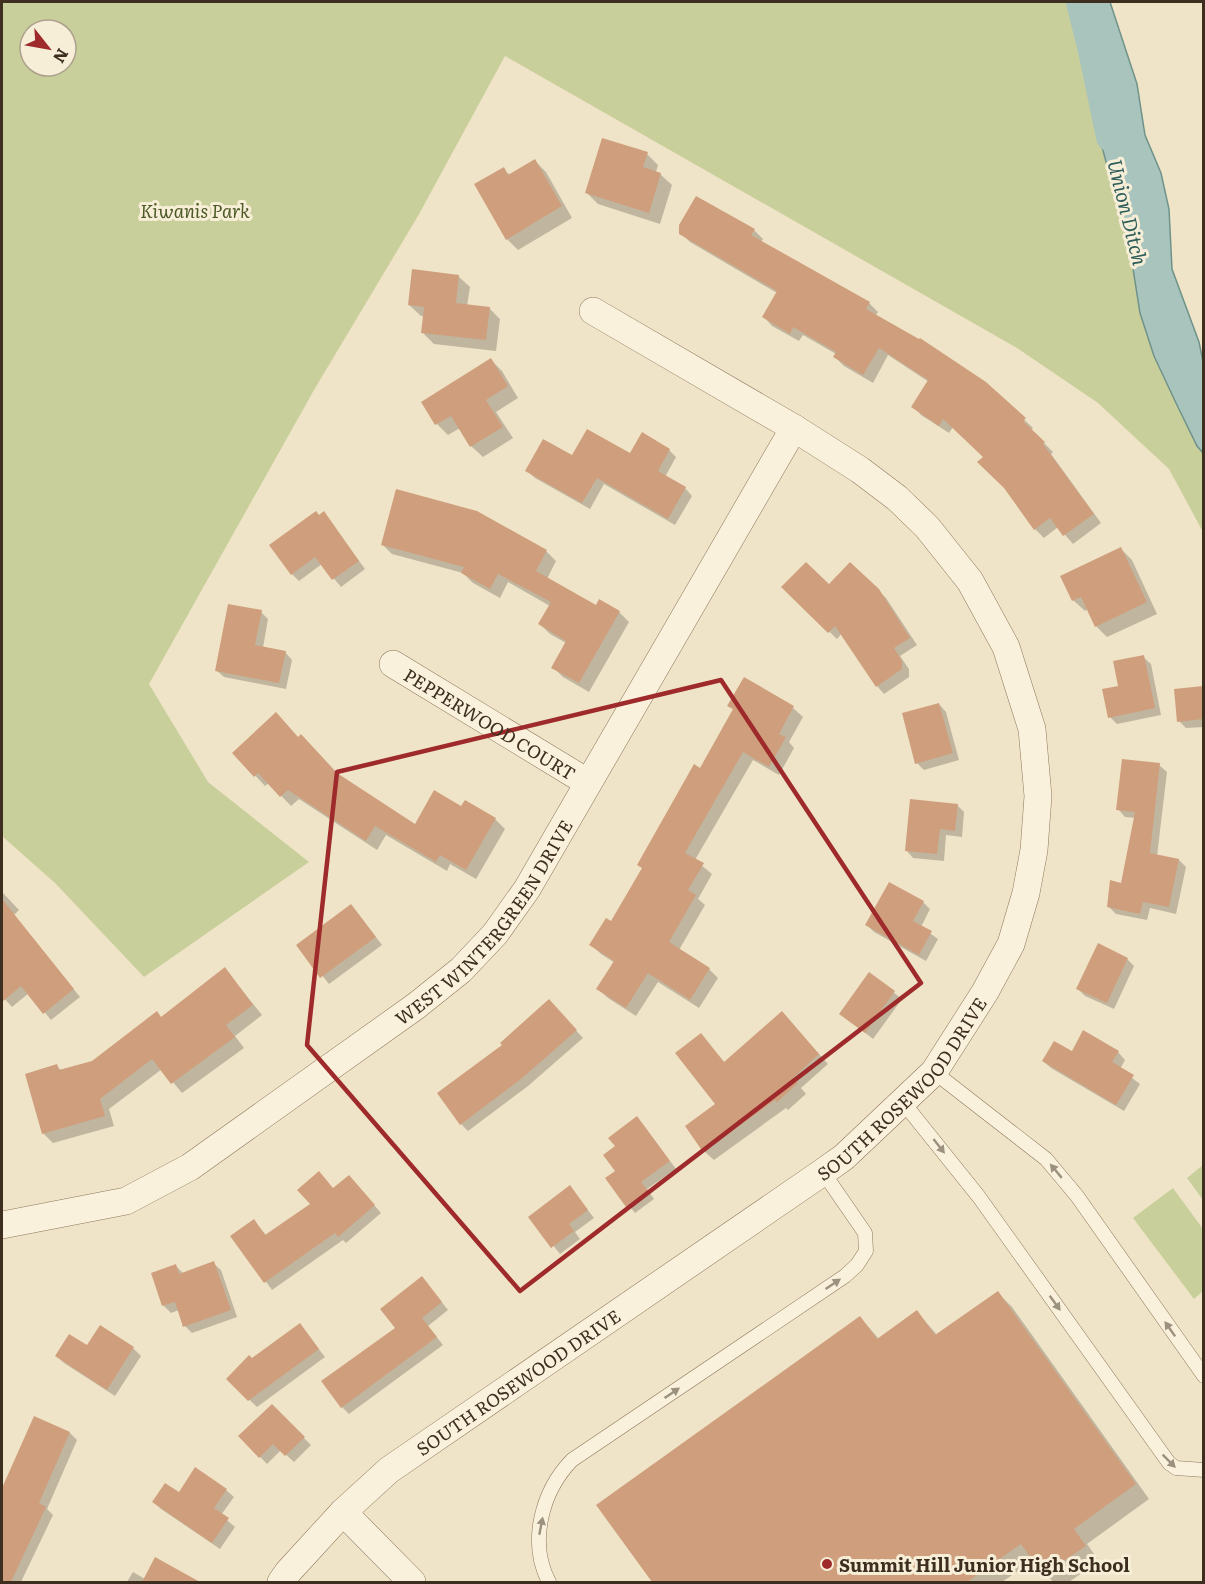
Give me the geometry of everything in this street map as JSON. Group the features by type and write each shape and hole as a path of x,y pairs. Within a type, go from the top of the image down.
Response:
{"street":[{"name":"SOUTH ROSEWOOD DRIVE","path":"281,1582 343,1512 388,1470 844,1157 934,1072 985,992 1011,944 1023,903 1034,850 1038,796 1032,729 1006,647 970,581 927,527 897,498 860,470 794,428 593,311"},
{"name":"WEST WINTERGREEN DRIVE","path":"2,1225 126,1201 190,1167 416,1006 461,970 495,934 527,889 794,428"},
{"name":"PEPPERWOOD COURT","path":"393,664 587,783"},
{"path":"343,1512 412,1582"}],"lane":[{"path":"934,1072 1046,1159 1077,1196 1203,1377"},
{"path":"902,1101 979,1197 1169,1463 1176,1468 1203,1470"},
{"path":"549,1582 541,1562 538,1540 548,1494 561,1472 572,1460 845,1276 857,1265 866,1251 865,1233 823,1172"}],"highlighted area":[{"path":"721,680 921,983 520,1291 307,1045 337,772"}],"green space":[{"name":"Kiwanis Park","path":"2,2 1078,2 1102,52 1104,84 1122,219 1131,256 1140,313 1154,356 1197,446 1203,453 1203,532 1169,469 1098,403 1017,348 505,56 418,216 314,390 149,684 208,782 309,862 144,977 56,884 2,836"},
{"path":"1203,1165 1203,1200 1187,1178"},
{"path":"1173,1188 1203,1229 1203,1291 1194,1299 1133,1218"}],"water":[{"path":"1078,2 1110,2 1137,84 1145,135 1161,173 1169,209 1172,269 1199,342 1204,366 1203,453 1197,446 1154,356 1140,313 1131,256 1101,143 1104,84 1102,52"}],"building":[{"path":"602,138 648,152 643,167 661,173 649,213 585,193"},
{"path":"535,159 562,206 506,240 474,184 504,167 508,175"},
{"path":"696,196 755,229 751,235 870,302 866,309 920,338 986,382 1026,418 1023,421 1045,442 1043,444 1094,514 1063,536 1050,518 1034,530 1004,488 977,462 983,457 943,419 939,426 911,407 928,380 879,348 863,375 833,357 836,352 793,327 790,334 762,317 777,291 679,234 679,225"},
{"path":"412,269 459,275 456,303 490,307 486,340 421,333 424,307 408,305"},
{"path":"491,358 508,386 486,400 503,427 470,447 451,416 435,425 421,402"},
{"path":"587,429 630,453 642,432 670,449 658,471 686,487 668,519 597,478 582,503 525,471 543,439 572,455"},
{"path":"396,489 477,511 547,550 536,571 596,605 599,599 620,611 579,683 551,668 566,641 538,624 551,602 498,574 490,589 461,573 464,567 381,545"},
{"path":"316,511 319,515 324,511 359,561 332,580 315,557 291,575 269,545"},
{"path":"1121,547 1147,602 1095,627 1081,597 1072,601 1060,576"},
{"path":"806,562 829,584 850,562 879,589 910,638 894,648 902,661 902,669 876,687 835,626 828,633 781,587"},
{"path":"228,604 262,610 255,645 286,651 279,683 215,671"},
{"path":"1144,655 1155,708 1108,718 1102,689 1118,686 1113,661"},
{"path":"744,677 794,706 779,734 786,737 769,767 743,752 685,853 704,863 688,890 696,895 669,942 710,968 690,1000 648,973 626,1008 596,989 614,961 589,945 606,918 611,921 642,868 637,865 694,764 700,768 733,709 727,706"},
{"path":"1203,686 1203,719 1177,722 1174,689"},
{"path":"939,703 953,753 915,764 902,713"},
{"path":"276,712 298,737 301,734 337,773 415,824 434,790 461,806 465,800 496,818 466,870 440,855 436,862 375,826 366,841 288,790 280,797 258,773 254,777 232,753"},
{"path":"1122,759 1160,763 1150,853 1179,859 1169,907 1143,902 1140,914 1107,907 1110,880 1121,883 1135,812 1116,810"},
{"path":"910,799 958,804 955,831 940,829 937,854 905,851"},
{"path":"889,882 924,901 913,921 932,931 919,955 865,925"},
{"path":"2,899 74,989 43,1014 21,986 2,1002"},
{"path":"351,904 376,937 320,978 296,945"},
{"path":"1098,943 1128,958 1107,1003 1076,989"},
{"path":"225,967 253,1005 226,1025 235,1037 171,1084 152,1059 100,1099 105,1116 42,1134 25,1074 57,1064 59,1070 92,1061 157,1011 161,1017"},
{"path":"869,972 895,991 865,1033 839,1014"},
{"path":"549,999 577,1030 521,1079 460,1125 437,1093 502,1045 500,1043"},
{"path":"782,1011 819,1054 793,1078 798,1083 777,1102 775,1100 703,1152 685,1126 715,1104 675,1053 701,1033 724,1062"},
{"path":"1083,1030 1119,1051 1112,1062 1134,1075 1116,1105 1042,1061 1054,1041 1072,1051"},
{"path":"637,1116 670,1161 641,1182 648,1191 626,1207 605,1178 615,1171 603,1155 615,1146 608,1138"},
{"path":"319,1171 333,1188 349,1175 375,1205 338,1237 335,1233 264,1283 230,1236 254,1219 265,1235 310,1204 297,1190"},
{"path":"570,1185 588,1210 569,1224 574,1231 551,1248 528,1217"},
{"path":"214,1261 231,1310 183,1327 175,1302 162,1306 151,1273 176,1264 179,1274"},
{"path":"422,1276 442,1302 422,1318 437,1337 341,1408 321,1381 395,1328 380,1309"},
{"path":"998,1291 1136,1484 1074,1529 1086,1546 1043,1575 1021,1544 967,1582 652,1582 596,1505 860,1316 877,1339 917,1310 935,1335"},
{"path":"300,1323 319,1349 248,1401 226,1379 249,1355 252,1358"},
{"path":"100,1325 134,1347 107,1390 55,1356 69,1334 87,1345"},
{"path":"272,1404 305,1437 285,1456 273,1444 259,1458 238,1436"},
{"path":"34,1416 70,1432 39,1503 46,1507 11,1582 2,1582 2,1488"},
{"path":"195,1467 227,1489 214,1508 229,1518 212,1543 152,1502 165,1483 179,1492"},
{"path":"155,1557 200,1582 142,1582"}],"waterway":[{"name":"Union Ditch","path":"1081,2 1111,137"}],"place":[{"name":"Summit Hill Junior High School","path":"827,1564"}]}
